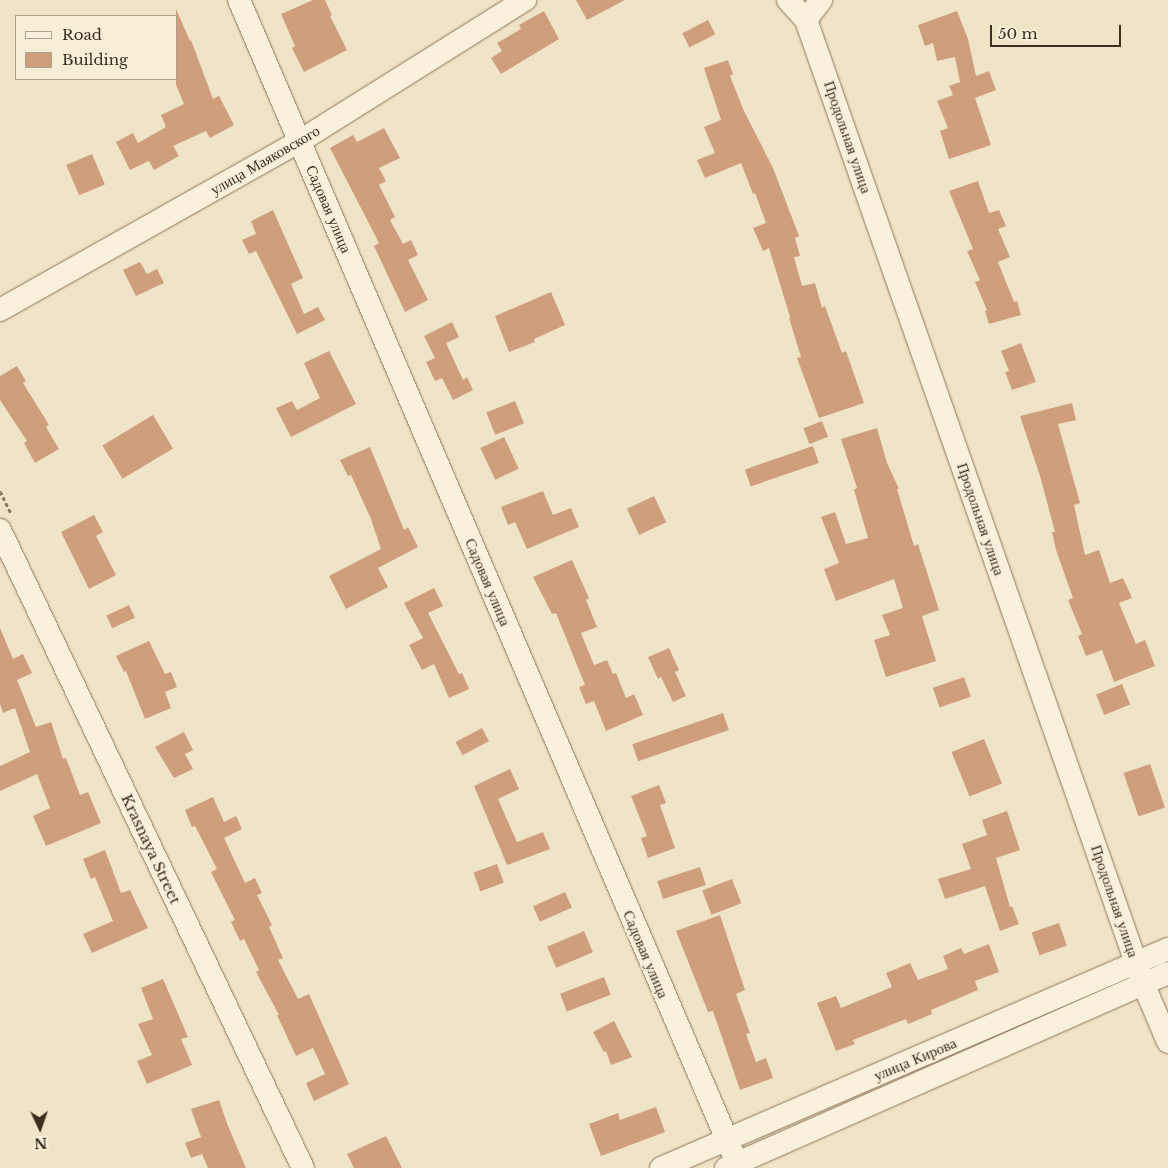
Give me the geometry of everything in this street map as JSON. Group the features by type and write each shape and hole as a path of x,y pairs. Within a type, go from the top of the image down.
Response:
{"street":[{"name":"Садовая улица","path":"238,0 300,141 726,1141 731,1166"},
{"name":"улица Маяковского","path":"0,310 300,141 525,0"},
{"name":"Продольная улица","path":"788,0 806,20 1140,973 1168,1042"},
{"path":"806,20 821,0"},
{"name":"Krasnaya Street","path":"0,530 303,1168"},
{"name":"улица Кирова","path":"731,1166 1140,973 1168,950"},
{"name":"улица Кирова","path":"661,1168 1140,973 1168,973"}],"building":[{"path":"313,0 325,0 332,15 330,16 347,50 304,72 292,48 295,46 281,14"},
{"path":"576,0 625,0 587,20"},
{"path":"176,9 191,40 213,99 219,96 234,125 210,138 206,131 173,146 179,156 154,170 149,161 130,170 116,142 133,133 138,143 166,127 161,115 184,104 176,85 176,80 178,80 178,15 176,15"},
{"path":"544,11 559,39 501,74 491,58 502,51 497,43 521,29 519,25"},
{"path":"957,11 968,39 976,76 989,71 996,90 975,98 991,145 949,159 940,131 948,128 937,101 953,95 949,86 960,82 955,57 937,61 933,43 925,46 918,25"},
{"path":"708,20 715,34 689,47 682,33"},
{"path":"728,60 733,74 730,76 744,111 773,168 799,236 795,238 800,256 794,257 802,286 815,283 822,308 825,306 842,353 846,351 864,403 819,418 797,358 801,357 769,248 763,251 753,228 766,223 741,163 705,178 697,160 715,153 704,127 721,120 704,68"},
{"path":"384,128 400,158 379,168 386,181 379,185 395,217 390,220 403,244 411,240 418,255 408,260 428,300 405,312 374,246 379,243 330,148 353,135 357,142"},
{"path":"92,154 105,184 79,195 66,165"},
{"path":"978,181 989,213 999,210 1006,226 998,229 1010,257 998,262 1014,302 1017,301 1021,315 989,324 985,311 987,310 975,282 980,280 967,251 973,249 949,191"},
{"path":"273,210 303,278 291,284 304,314 318,307 325,320 297,334 256,251 249,254 242,240 256,234 251,221"},
{"path":"140,262 147,274 157,269 164,283 136,296 123,270"},
{"path":"551,292 565,325 534,339 535,342 509,352 495,316"},
{"path":"452,322 459,337 446,343 463,380 467,377 473,390 453,400 442,378 435,381 426,362 435,358 424,336"},
{"path":"1021,343 1036,382 1012,390 1005,372 1009,371 1001,351"},
{"path":"329,351 356,404 291,437 276,408 292,401 297,410 320,398 304,363"},
{"path":"17,366 26,381 23,383 49,425 46,427 59,449 35,463 24,443 27,441 0,400 0,376"},
{"path":"515,401 524,423 495,435 486,413"},
{"path":"1072,403 1076,420 1058,424 1080,503 1074,505 1085,555 1099,550 1110,583 1123,578 1132,598 1119,603 1136,644 1145,640 1155,666 1114,682 1102,650 1086,656 1078,636 1082,634 1068,600 1073,598 1056,550 1052,532 1055,532 1040,476 1020,416"},
{"path":"153,415 173,448 123,479 102,445"},
{"path":"822,421 828,437 809,444 803,428"},
{"path":"877,428 887,463 899,489 897,489 914,546 918,544 939,610 922,616 936,661 886,677 874,640 890,635 882,615 903,608 894,579 836,601 824,569 839,563 821,517 835,512 846,544 868,538 854,490 857,488 841,439"},
{"path":"504,437 519,469 495,480 480,448"},
{"path":"813,446 819,463 751,486 745,469"},
{"path":"370,447 404,530 408,527 418,547 378,568 388,587 346,609 329,576 381,549 371,519 351,475 348,476 340,460"},
{"path":"543,491 553,515 571,508 579,527 527,549 515,522 508,525 501,507"},
{"path":"654,496 666,522 639,535 627,509"},
{"path":"94,515 103,532 96,536 116,575 89,589 61,532"},
{"path":"572,560 589,598 586,600 597,627 581,633 594,665 607,660 613,674 616,673 626,698 634,694 643,715 606,731 594,701 586,704 579,687 585,685 556,613 552,614 533,577"},
{"path":"434,588 443,606 428,613 459,674 462,673 469,689 449,698 434,664 422,670 409,645 423,638 404,603"},
{"path":"129,605 135,618 112,628 106,616"},
{"path":"0,628 13,659 23,654 32,673 17,680 36,727 51,722 63,759 66,758 80,795 88,792 101,823 46,846 33,816 50,808 37,774 0,791 0,766 30,752 15,708 3,713 0,704"},
{"path":"149,641 165,674 171,672 177,687 165,692 171,708 145,719 126,671 124,672 116,656"},
{"path":"669,648 679,670 675,672 686,696 673,702 661,677 658,679 648,657"},
{"path":"964,677 971,697 940,708 933,688"},
{"path":"1122,684 1130,704 1104,715 1096,694"},
{"path":"723,713 729,730 638,761 632,744"},
{"path":"482,728 489,741 463,755 456,742"},
{"path":"184,732 193,750 185,754 193,769 174,778 155,747"},
{"path":"984,739 1002,784 970,797 952,752"},
{"path":"1150,764 1165,807 1139,817 1124,773"},
{"path":"510,769 519,789 498,799 517,842 543,832 550,849 507,865 474,786"},
{"path":"659,785 666,803 660,805 675,848 648,858 641,838 647,836 631,796"},
{"path":"213,797 224,822 236,816 242,829 224,838 245,883 255,878 262,893 257,895 272,925 269,927 283,958 278,960 298,999 309,994 349,1084 314,1101 306,1083 325,1074 313,1048 296,1056 277,1015 279,1015 256,972 259,970 244,939 240,941 231,922 235,920 211,872 217,869 195,826 192,827 185,810"},
{"path":"1007,811 1020,850 996,858 1010,907 1012,906 1019,924 1000,931 985,886 945,899 938,879 971,869 962,844 987,835 982,820"},
{"path":"105,850 121,893 130,890 148,928 92,953 83,934 113,921 95,877 91,879 83,859"},
{"path":"497,864 504,883 480,891 474,873"},
{"path":"700,867 706,885 663,899 657,881"},
{"path":"732,879 741,903 711,915 702,890"},
{"path":"565,892 572,908 540,922 533,906"},
{"path":"720,915 745,990 736,994 750,1033 746,1034 756,1062 766,1058 773,1078 740,1090 713,1011 708,1012 676,931"},
{"path":"1059,923 1067,946 1039,955 1032,932"},
{"path":"584,931 593,952 556,968 547,947"},
{"path":"989,944 999,972 975,981 978,990 931,1010 932,1014 908,1024 906,1019 853,1040 855,1044 836,1051 817,1003 836,996 841,1008 892,987 886,973 910,963 918,980 948,969 943,956 961,948 964,954"},
{"path":"604,977 611,995 567,1012 560,994"},
{"path":"163,979 188,1037 181,1039 192,1065 147,1084 137,1061 152,1055 138,1024 153,1019 141,988"},
{"path":"614,1021 632,1057 611,1065 606,1051 604,1052 593,1032"},
{"path":"219,1100 246,1168 208,1168 202,1154 191,1158 185,1143 201,1137 191,1109"},
{"path":"656,1107 665,1132 601,1156 589,1124 618,1113 620,1120"},
{"path":"386,1136 402,1168 354,1168 347,1154"}]}
